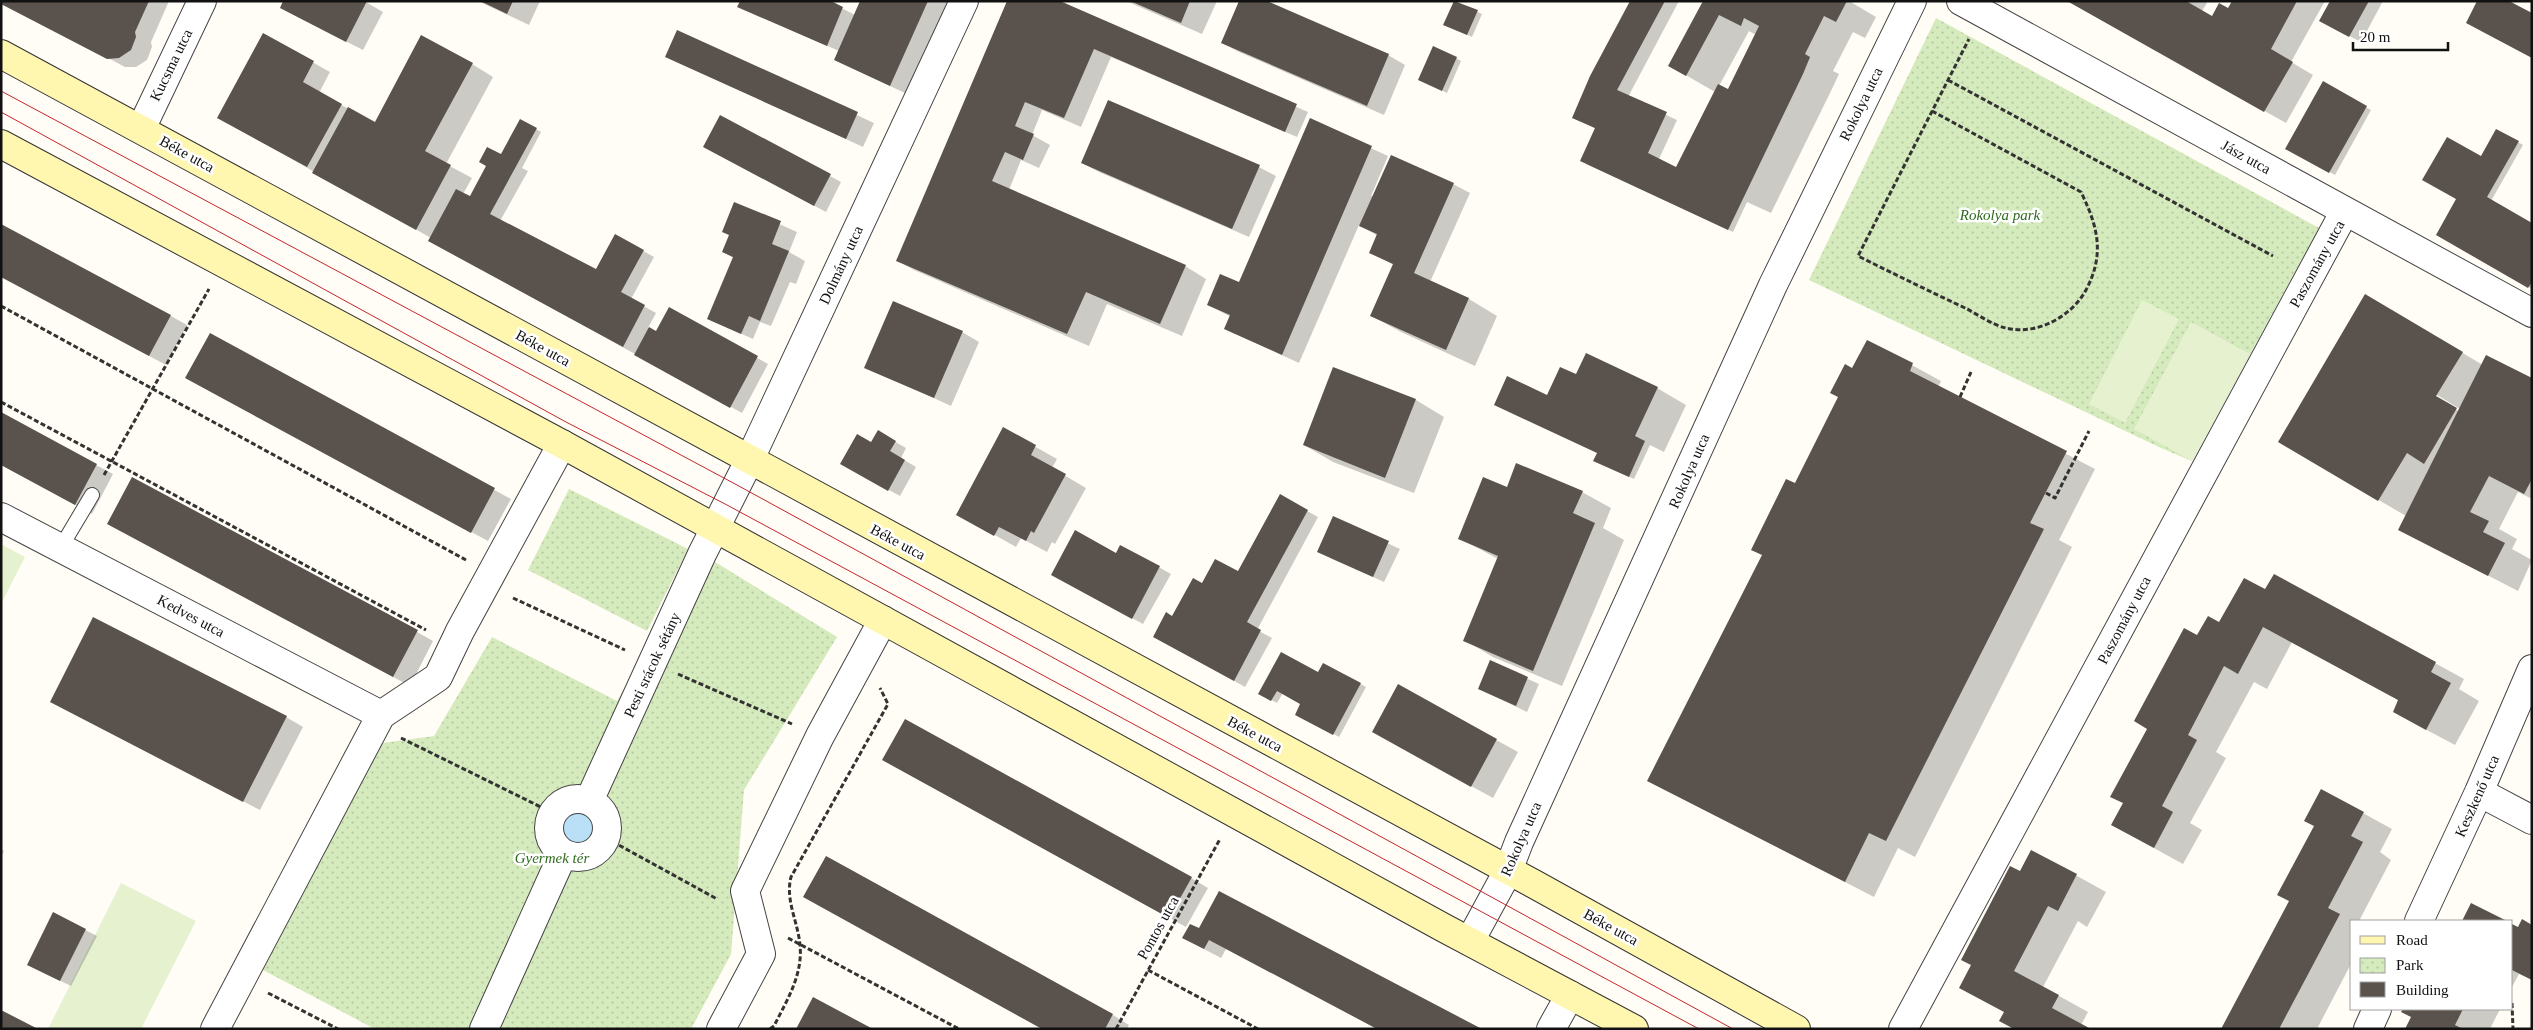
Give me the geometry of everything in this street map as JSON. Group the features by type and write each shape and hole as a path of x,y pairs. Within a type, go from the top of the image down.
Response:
{"main road":[{"name":"Béke utca","path":"1,54 141,128 749,461 1508,871 1796,1029"},
{"path":"1,144 562,444 1470,942 1634,1029"}],"street":[{"name":"Kucsma utca","path":"141,128 202,1"},
{"name":"Dolmány utca","path":"715,528 749,461 964,1"},
{"name":"Rokolya utca","path":"1470,942 1508,871 1519,842 1773,286 1912,1"},
{"name":"Jász utca","path":"1961,1 2532,313"},
{"name":"Paszomány utca","path":"1903,1029 2345,211"},
{"path":"215,1029 379,720 438,677 453,644 562,444"},
{"name":"Kedves utca","path":"1,517 61,547 379,720"},
{"name":"Pesti srácok sétány","path":"589,801 715,528"},
{"path":"721,1029 761,954 754,920 745,891 820,736 883,620"},
{"name":"Keszkenő utca","path":"2418,920 2479,792 2532,669"},
{"path":"2479,792 2532,820"},
{"path":"573,800 589,801 598,806 604,815 607,825 606,838 601,847 589,855 579,858 563,854 551,839 549,829 553,813 560,806 573,800"},
{"path":"484,1029 563,854"},
{"path":"1550,1029 1570,995"},
{"path":"2368,1029 2377,1010"}],"lane":[{"path":"61,547 92,494"}],"path":[{"path":"1932,111 2081,192 2093,216 2099,248 2094,275 2080,302 2057,320 2036,328 2006,328 1858,256 1932,111 1970,37"},
{"path":"1948,80 2273,256"},
{"path":"92,494 112,462 151,389 223,263"},
{"path":"1,306 489,580 654,663 820,736"},
{"path":"1960,396 1971,372"},
{"path":"1,402 453,644"},
{"path":"2046,493 2055,498 2089,431"},
{"path":"770,1029 774,1026 795,983 800,965 800,945 788,890 791,877 888,704 878,685"},
{"path":"379,720 553,813"},
{"path":"606,838 800,945 959,1029"},
{"name":"Pontos utca","path":"1116,1029 1220,838"},
{"path":"1148,970 1258,1029"},
{"path":"241,979 338,1029"},
{"path":"2512,1010 2513,1029"}],"green space":[{"name":"Rokolya park","path":"1936,18 2319,228 2192,461 1809,280"},
{"path":"2142,300 2179,319 2125,423 2089,404"},
{"path":"2191,322 2250,354 2192,461 2134,429"},
{"path":"569,489 688,549 647,631 528,570"},
{"path":"1,544 25,557 1,604"},
{"name":"Gyermek tér","path":"702,554 837,637 744,790 731,954 691,1029 375,1029 261,969 383,743 434,736 492,637 617,701"},
{"path":"121,883 196,921 141,1029 48,1029"}],"water":[{"path":"578,805 591,809 597,815 601,828 597,841 591,847 578,851 565,847 559,841 555,828 559,815 565,809"}],"building":[{"path":"1,1 149,1 135,32 136,37 131,50 119,58 107,59 1,4"},
{"path":"283,1 367,1 346,42 280,8"},
{"path":"480,1 513,1 507,14"},
{"path":"740,1 831,1 843,7 827,46 737,7"},
{"path":"860,1 928,1 890,86 834,60"},
{"path":"1007,1 1060,1 1297,104 1285,132 1094,49 1064,118 1025,102 1015,126 1034,134 1023,160 1005,152 992,181 1186,265 1160,324 1086,292 1067,334 896,261"},
{"path":"1130,1 1190,1 1181,23"},
{"path":"1239,1 1267,1 1389,54 1367,106 1221,43"},
{"path":"1454,1 1478,10 1467,35 1443,25"},
{"path":"1630,1 1665,1 1617,90 1667,112 1648,153 1676,167 1718,84 1728,89 1759,26 1744,18 1741,26 1719,15 1686,76 1668,66 1703,1 1847,1 1836,22 1824,16 1805,54 1810,57 1803,74 1728,230 1580,161 1595,128 1572,118 1590,76"},
{"path":"2067,1 2186,1 2212,16 2219,3 2228,8 2232,1 2297,1 2271,49 2293,62 2264,112"},
{"path":"2330,1 2369,1 2349,37 2319,21"},
{"path":"2477,1 2509,1 2532,13 2532,58 2466,23"},
{"path":"677,30 858,112 846,139 665,57"},
{"path":"263,33 314,61 303,82 342,104 307,167 217,118"},
{"path":"421,35 473,63 425,151 451,165 416,230 312,173 348,107 375,122"},
{"path":"1433,46 1457,57 1442,91 1418,80"},
{"path":"2323,81 2367,106 2329,173 2285,149"},
{"path":"1108,100 1260,165 1232,229 1081,163"},
{"path":"720,115 831,174 814,206 703,147"},
{"path":"1310,118 1372,146 1282,355 1224,329 1230,315 1207,305 1220,274 1239,282"},
{"path":"520,119 537,128 490,214 596,269 615,234 644,250 621,292 645,305 623,347 428,241 456,189 470,196 486,166 479,162 487,147 501,154"},
{"path":"2496,129 2519,141 2487,197 2532,223 2532,282 2528,288 2436,235 2456,199 2422,180 2447,137 2481,156"},
{"path":"1391,155 1454,183 1414,273 1469,298 1446,350 1370,316 1393,264 1369,253 1377,234 1359,226"},
{"path":"734,202 781,221 772,244 789,251 760,321 749,316 741,334 707,319 733,257 722,252 729,235 722,232"},
{"path":"1,224 171,315 149,356 1,277"},
{"path":"2365,294 2463,352 2436,396 2457,408 2424,464 2407,453 2378,501 2278,442"},
{"path":"893,301 963,331 934,398 864,368"},
{"path":"669,307 758,356 730,408 634,355 649,327 656,331"},
{"path":"210,333 495,488 471,533 185,378"},
{"path":"1867,340 1913,363 1910,371 2067,451 2030,523 2044,529 1886,841 1869,833 1845,882 1647,781 1762,555 1751,550 1786,479 1795,483 1838,397 1830,393 1845,364 1852,368"},
{"path":"1586,353 1658,387 1635,436 1645,441 1629,477 1593,461 1597,453 1494,405 1507,376 1547,395 1560,367 1576,374"},
{"path":"2486,355 2532,378 2532,479 2524,494 2489,476 2470,512 2489,521 2483,532 2505,543 2488,576 2398,530"},
{"path":"1333,367 1416,399 1385,478 1303,445"},
{"path":"1,412 97,464 75,505 1,465"},
{"path":"1003,427 1036,445 1031,455 1066,474 1034,533 1031,531 1026,541 999,527 994,536 956,515"},
{"path":"878,430 896,441 890,451 905,460 888,491 840,464 857,434 871,442"},
{"path":"1516,463 1583,491 1573,513 1595,523 1533,671 1463,641 1498,556 1458,539 1483,477 1507,487"},
{"path":"132,477 418,630 393,677 107,524"},
{"path":"1280,494 1308,510 1247,622 1261,630 1234,681 1153,637 1166,612 1172,616 1193,578 1202,583 1215,559 1238,571"},
{"path":"1333,516 1389,541 1373,577 1317,552"},
{"path":"1075,530 1116,553 1120,545 1160,566 1132,619 1051,575"},
{"path":"2274,574 2436,662 2431,672 2451,683 2426,730 2393,712 2398,700 2263,627 2238,674 2224,666 2188,735 2197,740 2162,806 2173,812 2154,848 2111,825 2123,803 2110,797 2147,729 2134,721 2184,628 2197,635 2208,616 2219,622 2244,578 2265,589"},
{"path":"93,617 287,716 243,802 50,702"},
{"path":"1281,652 1318,672 1323,663 1361,683 1333,735 1295,715 1300,704 1277,691 1271,701 1258,694"},
{"path":"1490,660 1528,677 1516,706 1478,689"},
{"path":"1398,684 1497,739 1471,787 1372,732"},
{"path":"905,719 1192,877 1169,918 882,760"},
{"path":"2321,789 2364,812 2351,836 2363,842 2328,908 2340,914 2279,1029 2221,1029 2289,901 2277,895 2314,826 2304,821"},
{"path":"2031,850 2077,874 2058,911 2048,906 2014,971 2059,995 2052,1008 2091,1029 2014,1029 1999,1021 2004,1012 1959,988 1971,965 1961,960 2010,866 2020,871"},
{"path":"826,856 1113,1014 1105,1029 1042,1029 803,897"},
{"path":"1219,891 1482,1029 1377,1029 1209,940 1204,949 1182,938 1190,924 1199,928"},
{"path":"2471,903 2505,920 2462,920"},
{"path":"53,912 86,929 60,981 27,965"},
{"path":"2522,919 2532,925 2532,980 2513,970 2513,924 2518,927"},
{"path":"813,997 873,1029 796,1029"},
{"path":"1,1010 38,1029 1,1029"},
{"path":"2402,1010 2462,1010 2455,1025 2463,1029 2405,1029 2411,1017 2401,1012"}],"tram line":[{"path":"1,91 737,485 1733,1029"},
{"path":"1,112 566,422 727,505 1699,1029"}]}
